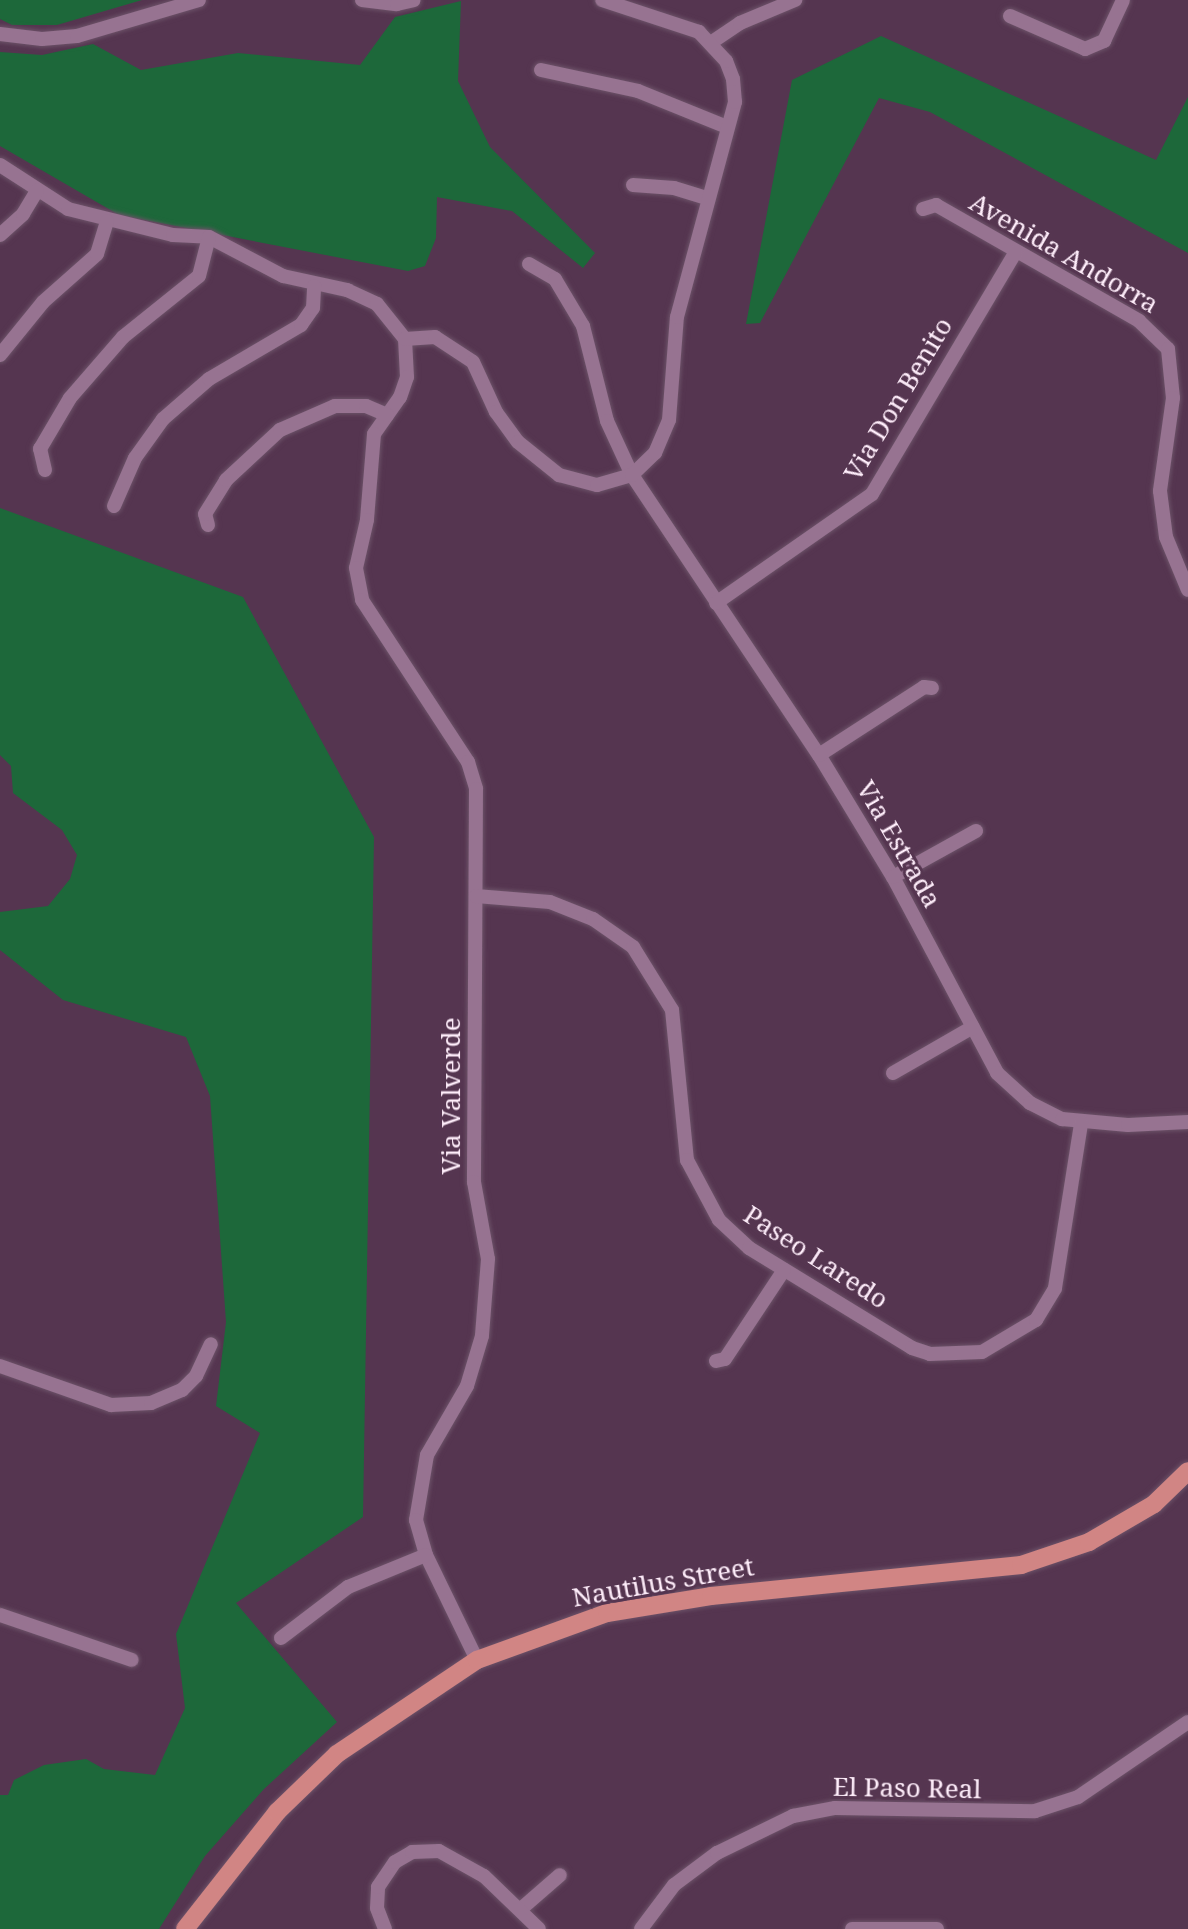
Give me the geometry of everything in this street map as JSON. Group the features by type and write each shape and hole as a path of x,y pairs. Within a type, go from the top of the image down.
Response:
{"main road":[{"name":"Nautilus Street","path":"185,1929 277,1812 337,1754 477,1660 607,1613 711,1596 1021,1565 1089,1542 1154,1504 1188,1471"}],"street":[{"path":"0,34 42,39 77,36 199,0"},
{"path":"362,0 397,4 414,0"},
{"path":"0,165 68,209 107,221 209,237 283,276 314,286 347,290 377,304 405,339 435,337 473,362 496,412 518,442 559,475 597,485 632,475 655,453 669,420 677,317 735,102 733,79 712,42 699,32 602,0"},
{"path":"712,42 740,23 795,0"},
{"path":"1010,16 1085,49 1104,41 1123,0"},
{"path":"541,70 638,91 727,127"},
{"path":"633,185 674,188 707,198"},
{"path":"0,235 23,214 37,191"},
{"name":"Avenida Andorra","path":"923,209 936,205 1139,321 1168,349 1173,398 1160,491 1166,537 1188,590"},
{"path":"0,355 43,302 97,254 107,221"},
{"path":"45,470 40,449 70,398 123,337 199,276 209,237"},
{"name":"Via Don Benito","path":"716,603 872,494 1016,251"},
{"name":"Via Estrada","path":"529,264 555,279 583,326 607,421 632,475 819,755 893,877 1005,1083 1030,1103 1081,1123 1188,1122"},
{"path":"114,506 135,458 163,419 209,379 301,325 313,308 314,286"},
{"name":"Via Valverde","path":"405,339 407,377 374,434 367,520 356,568 362,600 468,762 476,789 474,1182 488,1259 477,1360 419,1477 416,1520 426,1555 477,1660"},
{"path":"208,525 205,514 226,480 280,430 335,406 366,406 387,415"},
{"path":"819,755 924,687 932,688"},
{"path":"893,877 976,831"},
{"name":"Paseo Laredo","path":"476,896 550,902 593,919 645,961 672,1010 687,1160 701,1193 719,1220 784,1270 930,1354 982,1352 1005,1342 1036,1320 1055,1288 1081,1123"},
{"path":"893,1073 973,1027"},
{"path":"716,1361 725,1359 784,1270"},
{"path":"0,1366 111,1405 151,1403 182,1390 196,1376 211,1344"},
{"path":"281,1638 348,1587 426,1555"},
{"path":"0,1615 132,1660"},
{"name":"El Paso Real","path":"641,1929 674,1885 744,1837 793,1816 835,1808 1035,1811 1078,1797 1188,1722"},
{"path":"385,1929 377,1908 378,1887 395,1862 412,1852 439,1851 484,1876 522,1908 539,1929"},
{"path":"522,1908 560,1875"},
{"path":"852,1929 937,1929"}],"green space":[{"path":"0,0 142,0 57,25 12,25 0,19"},
{"path":"461,1 458,81 490,147 595,253 583,268 512,211 437,197 436,238 425,266 408,271 119,215 0,146 0,52 42,55 93,44 141,70 238,53 360,65 395,17"},
{"path":"881,36 1156,160 1188,97 1188,253 930,112 879,98 760,323 746,324 792,80"},
{"path":"0,508 243,597 374,837 363,1517 236,1603 337,1722 264,1789 205,1856 159,1929 0,1929 0,1795 8,1795 14,1780 44,1765 86,1759 104,1769 155,1775 185,1708 176,1634 260,1433 216,1406 226,1322 210,1096 186,1037 63,1000 0,950 0,912 48,906 70,879 77,855 62,830 13,793 11,766 0,755"}]}
